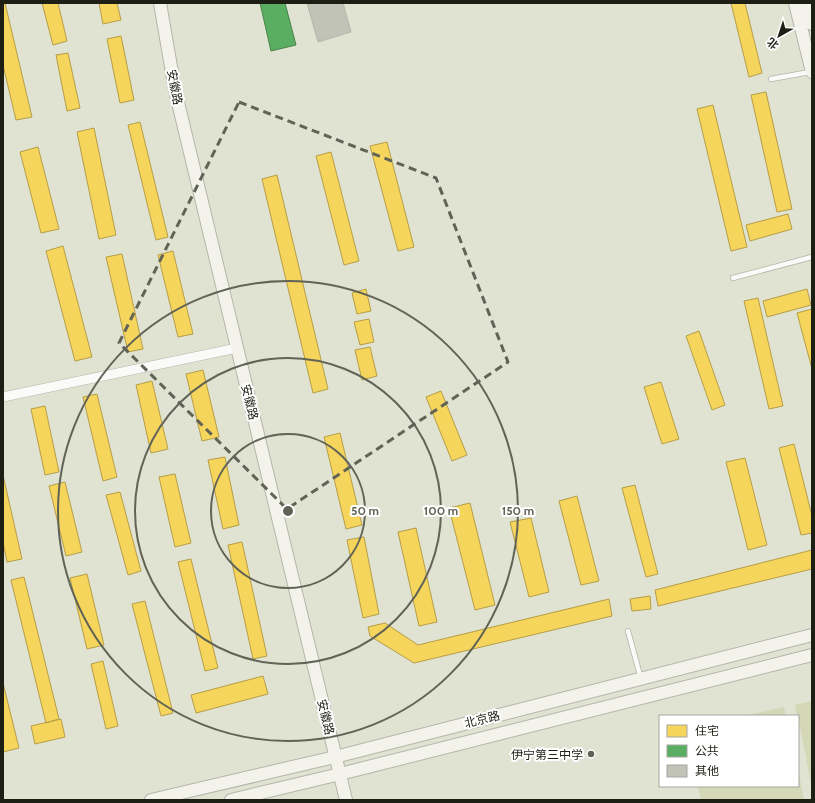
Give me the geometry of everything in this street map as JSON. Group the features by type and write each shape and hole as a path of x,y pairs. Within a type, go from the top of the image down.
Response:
{"street":[{"name":"安徽路","path":"160,3 175,90 346,800"},
{"path":"795,3 812,72"},
{"path":"807,3 812,24"},
{"path":"3,397 237,348"},
{"name":"北京路","path":"151,800 335,757 812,635"},
{"name":"北京路","path":"231,800 812,655"}],"lane":[{"path":"771,79 812,72"},
{"path":"733,278 812,257"},
{"path":"628,631 640,679"}],"highlighted area":[{"path":"239,102 436,178 508,362 287,509 119,343"}],"green space":[{"path":"812,701 812,788 799,715 797,715 795,705"},
{"path":"784,707 786,715 748,715"},
{"path":"799,775 804,800 701,800 698,787 799,787"}],"building: 住宅":[{"path":"3,3 5,3 32,117 16,120 3,65"},
{"path":"42,3 58,3 67,41 53,45"},
{"path":"99,3 117,3 121,20 103,24"},
{"path":"731,3 745,3 762,73 749,77"},
{"path":"121,36 134,100 120,103 107,39"},
{"path":"68,53 80,108 67,111 56,55"},
{"path":"766,92 792,209 777,212 751,95"},
{"path":"713,105 747,247 731,251 697,109"},
{"path":"140,122 168,237 156,240 128,125"},
{"path":"94,128 116,235 99,239 77,132"},
{"path":"387,142 414,247 398,251 370,146"},
{"path":"38,147 59,229 41,233 20,152"},
{"path":"331,152 359,261 344,265 316,156"},
{"path":"277,175 328,389 313,393 262,179"},
{"path":"788,214 792,229 750,241 746,225"},
{"path":"63,246 92,357 75,361 46,251"},
{"path":"173,251 193,334 178,337 158,255"},
{"path":"122,254 143,349 128,352 106,257"},
{"path":"366,289 371,311 357,314 352,293"},
{"path":"807,289 811,305 767,317 763,301"},
{"path":"758,298 783,406 769,409 744,301"},
{"path":"812,309 812,369 797,313"},
{"path":"369,319 374,342 360,345 354,322"},
{"path":"699,331 725,405 712,410 686,336"},
{"path":"370,347 377,376 362,380 355,350"},
{"path":"203,370 219,437 202,441 186,374"},
{"path":"152,381 168,449 151,453 136,385"},
{"path":"661,382 679,439 662,444 644,387"},
{"path":"441,391 467,455 452,461 426,397"},
{"path":"97,394 117,477 103,481 83,397"},
{"path":"45,406 59,472 45,475 31,409"},
{"path":"340,433 362,525 346,529 324,437"},
{"path":"794,444 812,516 812,533 801,535 779,448"},
{"path":"225,457 239,525 223,529 208,460"},
{"path":"745,458 767,545 748,550 726,462"},
{"path":"175,474 191,543 175,547 159,477"},
{"path":"3,475 22,559 7,562 3,542"},
{"path":"65,482 82,552 66,556 49,486"},
{"path":"635,485 658,574 646,577 622,488"},
{"path":"120,492 141,571 128,575 106,495"},
{"path":"577,496 599,581 581,585 559,501"},
{"path":"470,503 495,605 475,610 449,508"},
{"path":"531,518 549,592 529,597 510,522"},
{"path":"416,528 437,622 419,626 398,532"},
{"path":"364,537 379,614 363,618 347,540"},
{"path":"242,542 267,656 253,659 228,545"},
{"path":"812,550 812,569 658,606 655,590"},
{"path":"191,559 218,668 205,671 178,562"},
{"path":"87,574 104,645 87,649 70,578"},
{"path":"24,577 59,719 46,723 11,580"},
{"path":"650,596 651,609 632,611 630,599"},
{"path":"609,599 612,616 414,663 370,636 368,627 385,623 418,645"},
{"path":"145,601 173,713 161,716 132,604"},
{"path":"103,661 118,726 106,729 91,664"},
{"path":"263,676 268,694 196,713 191,695"},
{"path":"3,683 19,748 3,752"},
{"path":"61,719 65,737 35,744 31,726"}],"building: 公共":[{"path":"260,3 285,3 296,45 271,51"}],"building: 其他":[{"path":"307,3 343,3 351,32 318,42"}],"place":[{"name":"伊宁第三中学","path":"591,754"}]}
